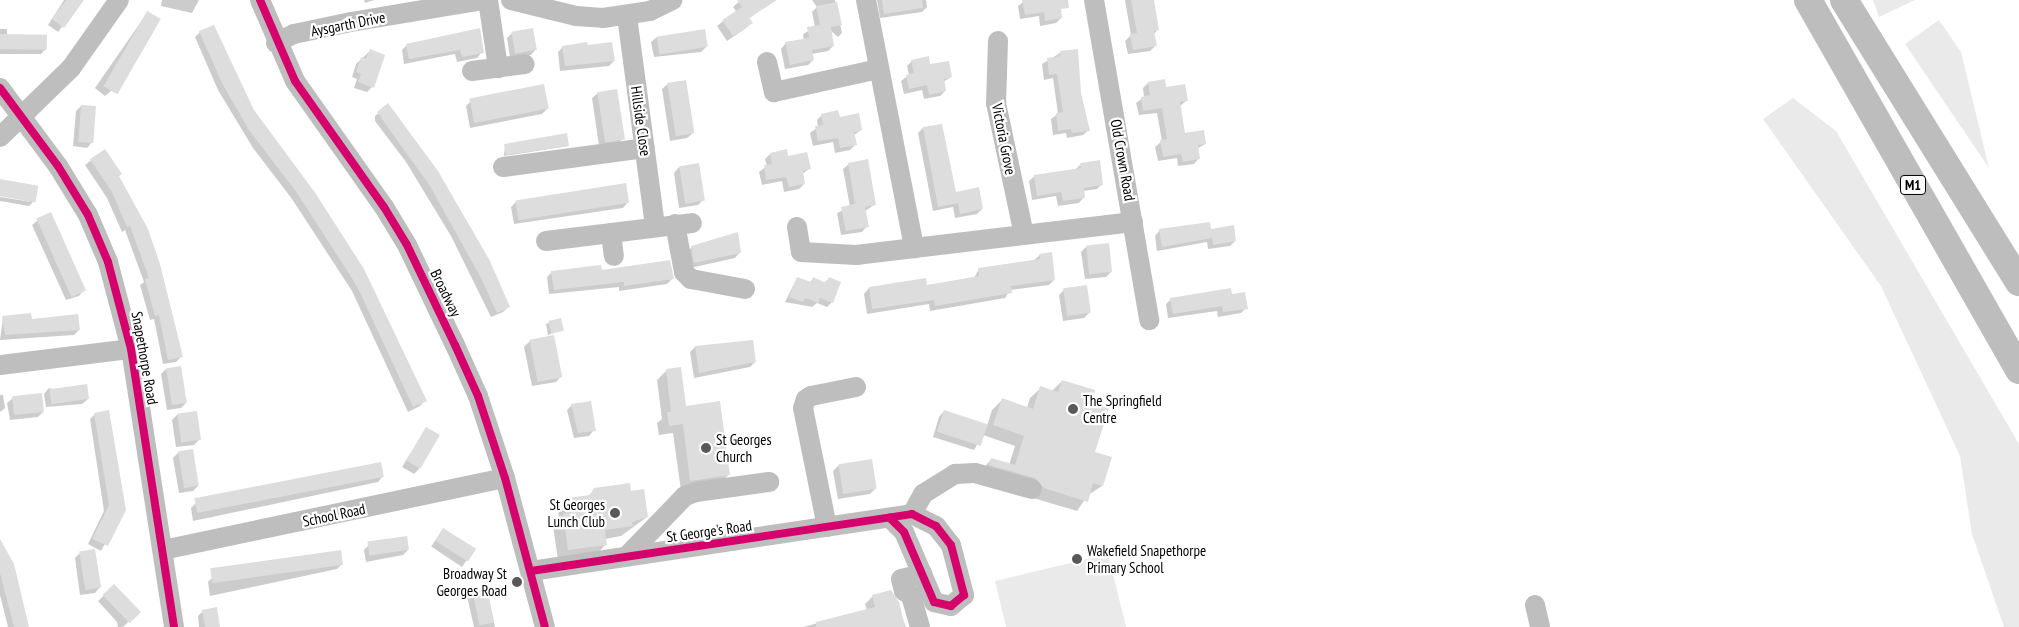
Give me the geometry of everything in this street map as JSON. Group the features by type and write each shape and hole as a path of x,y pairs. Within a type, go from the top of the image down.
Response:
{"highway":[{"name":"M1","path":"1808,0 2019,370"},
{"name":"M1","path":"1844,0 2019,282"}],"street":[{"path":"0,137 24,117 71,68 119,0"},
{"name":"Broadway","path":"260,0 276,42 295,81 384,207 407,245 478,396 505,478 545,627"},
{"name":"Aysgarth Drive","path":"276,42 294,34 352,22 482,0"},
{"path":"488,0 498,68"},
{"path":"512,0 576,16 603,18 627,16 650,11 673,0"},
{"path":"866,0 914,248"},
{"name":"Old Crown Road","path":"1094,0 1149,320"},
{"name":"Hillside Close","path":"627,16 655,226"},
{"name":"Victoria Grove","path":"998,41 996,103 1024,235"},
{"path":"767,62 774,92 879,69"},
{"path":"472,71 525,64"},
{"name":"Snapethorpe Road","path":"0,88 24,117 88,215 116,290 131,349 174,627"},
{"path":"503,167 644,148"},
{"path":"797,227 801,252 856,255 1133,222"},
{"path":"546,241 684,223 684,272 691,279 745,289"},
{"path":"611,233 614,256"},
{"path":"0,365 131,349"},
{"path":"828,527 803,408 806,399 811,396 856,387"},
{"path":"890,518 904,532 934,602 951,606 964,595 952,545 936,526 912,514 923,494 955,474 975,472 1032,489"},
{"name":"School Road","path":"163,550 505,478"},
{"path":"627,556 685,496 696,492 768,482"},
{"name":"St George's Road","path":"531,571 912,514"},
{"path":"920,627 911,595 904,591 901,579 922,574"},
{"path":"1535,605 1540,627"}],"shaded area":[{"path":"1873,0 1915,0 1879,17"},
{"path":"1939,20 1961,52 1989,168 1905,44"},
{"path":"1793,98 1836,131 2019,444 2019,627 2004,627 1972,534 1960,456 1881,286 1763,119"},
{"path":"1108,554 1126,627 1006,627 995,581"}],"building":[{"path":"66,0 84,0 64,28 52,19"},
{"path":"737,0 777,0 749,18 753,23 733,36 722,20 742,7"},
{"path":"882,0 922,0 923,8 884,14"},
{"path":"1022,0 1068,0 1069,8 1061,9 1062,18 1045,21 1044,12 1025,15"},
{"path":"1131,0 1154,0 1159,30 1154,31 1157,46 1133,50 1130,34 1137,33"},
{"path":"837,2 842,25 831,27 834,46 812,50 814,60 790,65 785,42 809,38 807,27 820,25 816,6"},
{"path":"147,11 161,19 117,94 104,86"},
{"path":"214,25 254,110 316,194 364,269 427,401 413,407 357,286 297,193 249,130 223,85 199,31"},
{"path":"480,28 484,53 462,57 460,50 409,59 406,44"},
{"path":"533,28 537,50 515,53 511,32"},
{"path":"705,29 708,47 659,54 657,37"},
{"path":"0,34 47,35 47,50 0,49"},
{"path":"587,42 588,45 612,42 615,61 565,66 562,46"},
{"path":"370,49 385,55 374,88 358,82 361,74 356,72 361,57 366,59"},
{"path":"1078,49 1081,93 1090,131 1072,133 1071,129 1058,131 1056,113 1063,112 1057,74 1049,75 1047,58 1060,56 1060,51"},
{"path":"929,56 930,64 949,61 952,77 944,79 946,91 929,95 927,85 909,89 906,75 914,73 911,60"},
{"path":"1165,79 1166,87 1185,84 1188,101 1180,102 1185,133 1204,130 1206,144 1198,145 1200,159 1183,162 1181,154 1163,157 1160,140 1167,139 1162,108 1143,111 1141,97 1150,95 1148,82"},
{"path":"686,80 694,133 676,136 667,83"},
{"path":"544,84 549,109 474,123 469,99"},
{"path":"617,89 625,139 605,143 597,92"},
{"path":"388,103 438,171 490,261 510,307 497,313 481,278 430,186 377,112"},
{"path":"81,105 96,106 93,143 78,142"},
{"path":"838,110 840,117 859,113 862,130 854,132 857,145 840,148 838,138 818,141 815,126 823,125 821,114"},
{"path":"942,124 956,192 979,187 983,209 960,214 958,203 938,207 923,127"},
{"path":"567,133 569,146 506,155 504,144"},
{"path":"105,149 122,174 119,176 148,229 160,264 183,357 168,360 159,315 155,316 145,279 149,278 130,226 127,227 112,192 90,159"},
{"path":"787,149 788,156 807,152 811,169 803,171 805,184 789,187 786,177 766,180 764,165 772,164 770,153"},
{"path":"868,159 876,205 865,207 869,227 846,231 841,207 855,204 848,163"},
{"path":"1100,160 1103,185 1084,188 1085,198 1063,201 1061,192 1037,196 1034,175 1081,168 1080,163"},
{"path":"699,163 705,201 685,204 679,166"},
{"path":"0,179 38,186 35,203 0,196"},
{"path":"626,183 629,203 519,220 515,201"},
{"path":"51,212 86,291 71,297 36,219"},
{"path":"1210,222 1211,229 1234,225 1236,241 1213,245 1212,238 1162,247 1159,229"},
{"path":"738,232 741,253 694,263 691,246"},
{"path":"1109,243 1112,272 1089,274 1086,245"},
{"path":"1052,252 1055,280 1011,286 1012,293 935,306 934,300 872,309 869,287 926,278 927,285 979,276 978,268 1040,259 1039,254"},
{"path":"670,260 674,279 624,286 624,282 554,290 551,271 601,265 602,270"},
{"path":"797,277 811,282 813,277 826,283 829,277 841,282 833,303 820,298 818,303 805,298 803,302 789,297"},
{"path":"1087,285 1091,313 1067,316 1063,288"},
{"path":"1231,288 1232,294 1245,292 1248,309 1223,312 1222,306 1173,314 1170,298"},
{"path":"31,313 32,319 78,314 80,330 5,335 2,316"},
{"path":"561,318 564,331 551,334 548,321"},
{"path":"554,335 562,377 538,382 529,340"},
{"path":"753,340 756,362 699,373 695,346"},
{"path":"181,366 187,403 172,405 166,368"},
{"name":"St Georges Church","path":"681,367 686,406 720,401 730,475 690,481 683,424 669,426 667,412 671,412 666,369"},
{"path":"1062,380 1095,390 1092,402 1109,408 1095,452 1112,457 1103,486 1093,483 1088,502 1044,488 1035,478 989,465 991,458 1015,465 1024,436 993,425 1002,398 1033,409 1040,386 1058,392"},
{"path":"87,384 89,399 51,404 49,389"},
{"path":"42,393 44,412 14,415 12,396"},
{"path":"591,401 596,431 578,433 571,404"},
{"path":"109,410 126,510 108,546 92,539 109,505 94,413"},
{"path":"944,410 988,424 981,446 937,432"},
{"path":"197,411 201,440 181,443 177,414"},
{"path":"426,427 440,435 420,469 406,461"},
{"path":"193,449 199,486 184,488 178,451"},
{"path":"872,459 877,489 843,494 838,464"},
{"path":"381,462 384,477 197,513 194,498"},
{"path":"630,483 631,491 644,489 648,517 632,522 633,526 605,530 607,545 568,550 563,514 570,513 568,498 590,495 594,488"},
{"path":"443,528 476,549 468,561 435,541"},
{"path":"407,536 409,550 369,555 367,542"},
{"path":"0,539 14,564 29,627 14,627 0,573"},
{"path":"95,549 101,588 85,590 79,552"},
{"path":"341,550 343,565 212,583 210,568"},
{"path":"114,584 141,612 130,623 102,595"},
{"path":"487,588 494,622 480,625 472,591"},
{"path":"891,590 899,602 905,627 816,627 816,622 875,607 872,595"},
{"path":"217,607 220,627 205,627 202,610"}],"cycle path":[{"path":"260,0 295,81 384,207 407,245 455,345 478,396 505,478 545,627"},
{"path":"0,88 58,166 88,215 108,262 131,349 174,627"},
{"path":"531,571 912,514 936,526 951,545 964,595 951,606 934,602 904,532 890,518"}],"place":[{"name":"The Springfield Centre","path":"1073,409"},
{"name":"St Georges Church","path":"706,448"},
{"name":"St Georges Lunch Club","path":"615,513"},
{"name":"Wakefield Snapethorpe Primary School","path":"1077,559"},
{"name":"Broadway St Georges Road","path":"517,582"}]}
